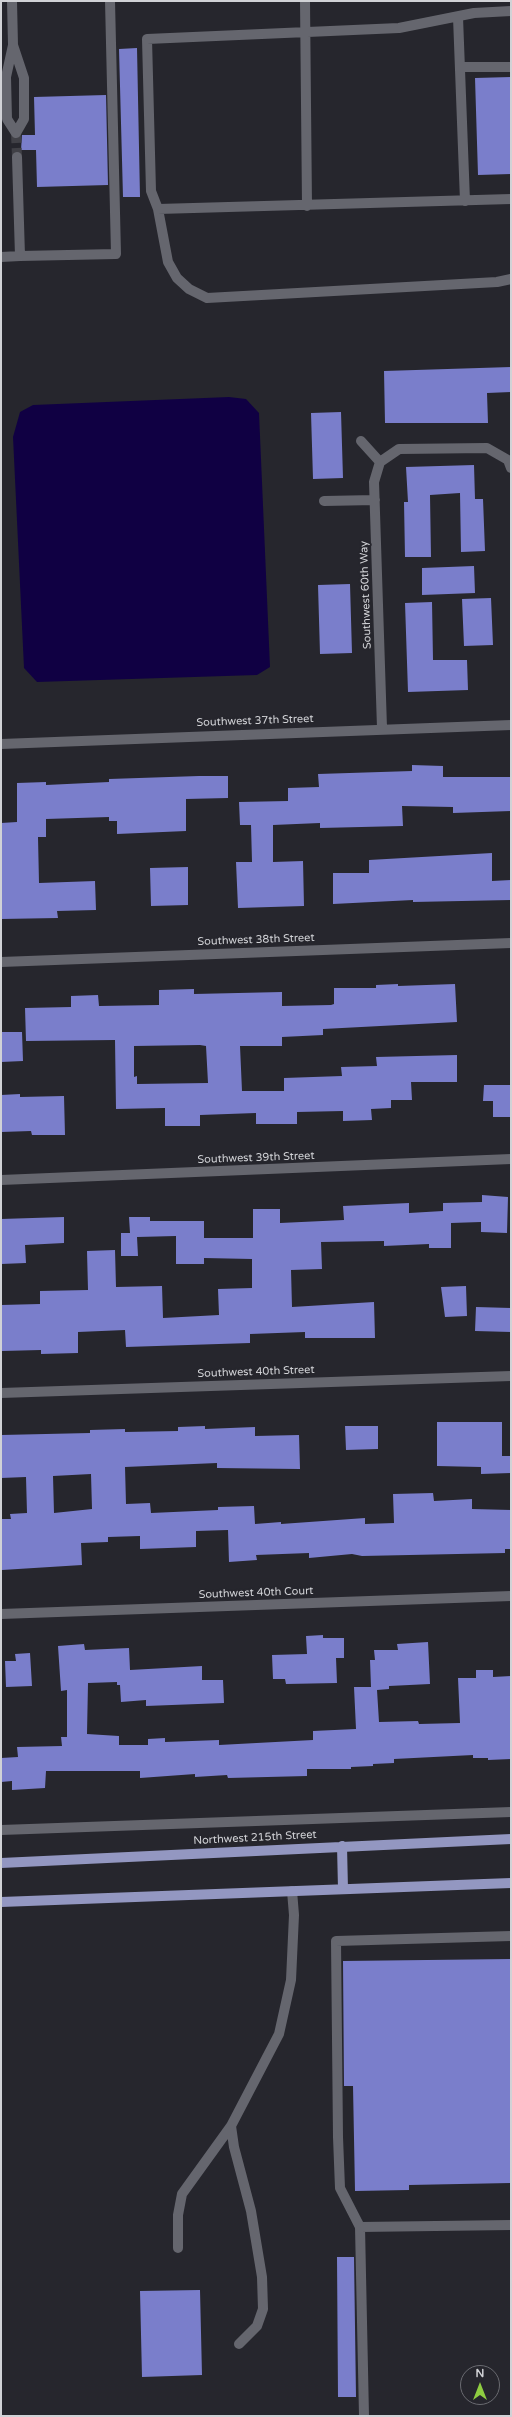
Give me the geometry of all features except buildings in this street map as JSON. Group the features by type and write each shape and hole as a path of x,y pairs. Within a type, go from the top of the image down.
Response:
{"main road":[{"name":"Northwest 215th Street","path":"1,1862 511,1839"},
{"path":"342,1846 343,1889"},
{"path":"1,1902 511,1883"}],"street":[{"path":"12,1 13,45 6,77 7,119 16,133 24,119 24,78 13,45"},
{"path":"1,257 116,254 110,1"},
{"path":"305,1 306,206"},
{"path":"511,11 474,13 399,28 147,39 151,191 158,209 168,262 177,278 189,289 207,298 497,282 511,279"},
{"path":"458,17 465,201"},
{"path":"460,68 511,66"},
{"path":"17,157 20,256"},
{"path":"158,209 511,199"},
{"path":"361,442 380,462 399,449 487,448 509,464"},
{"name":"Southwest 60th Way","path":"380,462 374,482 382,728"},
{"path":"324,501 375,500"},
{"name":"Southwest 37th Street","path":"1,744 382,728 511,725"},
{"name":"Southwest 38th Street","path":"1,962 511,943"},
{"name":"Southwest 39th Street","path":"1,1180 511,1159"},
{"name":"Southwest 40th Street","path":"1,1393 511,1376"},
{"name":"Southwest 40th Court","path":"1,1614 511,1596"},
{"path":"1,1830 511,1812"},
{"path":"178,2248 178,2215 182,2194 231,2126 279,2034 291,1980 294,1915 292,1891"},
{"path":"364,2416 360,2226 340,2188 336,1941 511,1936"},
{"path":"231,2126 234,2147 251,2211 262,2277 263,2309 257,2326 239,2344"},
{"path":"360,2226 511,2225"}],"shaded area":[{"path":"229,397 246,399 259,413 270,667 257,675 37,682 24,668 13,437 20,412 33,405"}],"tunnel":[{"path":"16,133 17,157"}]}
